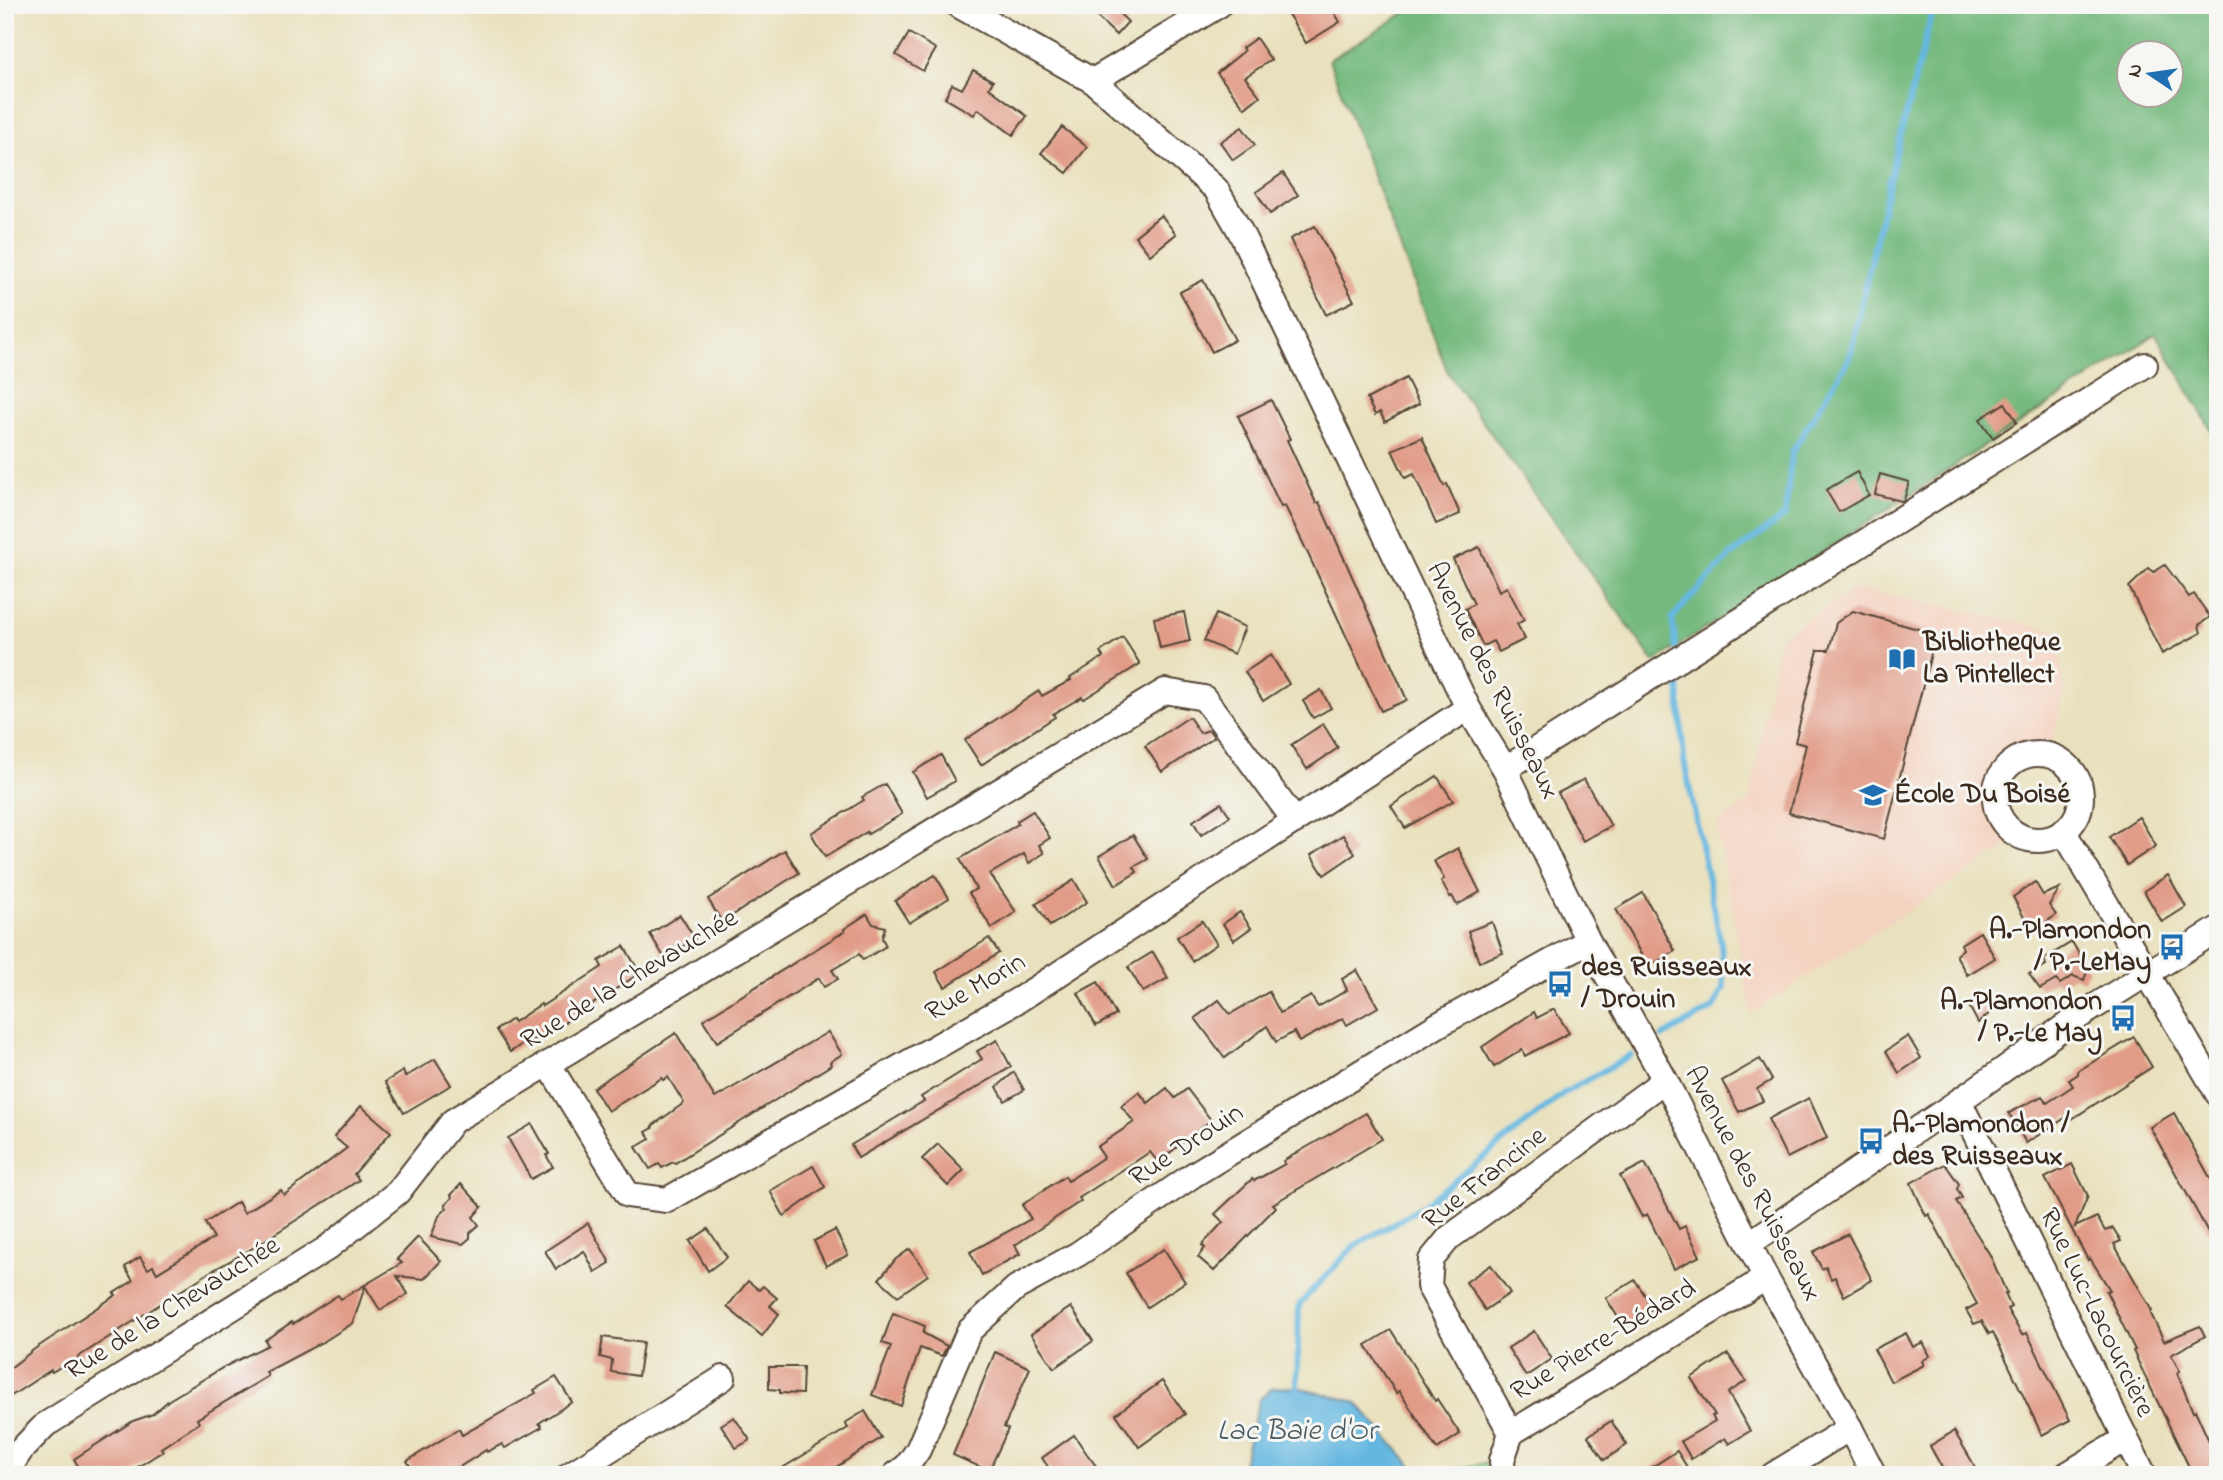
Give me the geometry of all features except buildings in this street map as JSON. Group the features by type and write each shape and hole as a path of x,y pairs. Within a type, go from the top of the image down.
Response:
{"street":[{"name":"Avenue des Ruisseaux","path":"958,5 1093,81 1216,189 1240,231 1468,708 1505,769 1588,941 1665,1080 1766,1279 1850,1427 1874,1475"},
{"path":"1093,81 1219,5"},
{"path":"1505,769 2145,365"},
{"name":"Rue de la Chevauchée","path":"5,1474 21,1450 45,1425 326,1249 398,1192 453,1121 1165,691 1204,698 1295,821"},
{"name":"Rue Morin","path":"548,1065 628,1195 667,1200 1020,999 1468,708"},
{"path":"2064,832 2218,1094"},
{"path":"1749,1243 2078,1017 2218,929"},
{"name":"Rue Drouin","path":"895,1475 907,1466 918,1450 969,1331 1016,1288 1079,1254 1193,1175 1438,1025 1588,941"},
{"name":"Rue Francine","path":"1511,1433 1429,1286 1431,1260 1449,1238 1665,1080"},
{"name":"Rue Luc-Lacourcière","path":"1959,1101 2144,1475"},
{"name":"Rue Pierre-Bédard","path":"1503,1475 1502,1460 1511,1433 1766,1279"},
{"path":"569,1475 723,1378"},
{"path":"1773,1475 1850,1427"},
{"path":"2066,1475 2125,1439"}],"shaded area":[{"name":"École Du Boisé","path":"1856,588 2056,630 2065,689 2050,755 2037,753 2023,756 2011,763 1996,788 2000,817 2009,829 2022,837 1751,1013 1716,824 1749,801 1779,637"}],"green space":[{"path":"1418,5 2218,5 2218,442 2156,334 1654,662 1448,373 1329,60"},
{"path":"1502,1460 1503,1475 1424,1475"}],"water":[{"name":"Lac Baie d'Or","path":"1297,1387 1356,1402 1420,1475 1240,1475 1259,1400 1272,1388"}],"waterway":[{"path":"1676,648 1672,618 1730,556 1785,516 1792,452 1850,357 1888,185 1934,5"},
{"path":"1662,1037 1713,1008 1724,987 1721,944 1684,760 1678,672"},
{"path":"1297,1387 1299,1305 1354,1246 1420,1208 1564,1093 1631,1055"}],"place":[{"name":"Bibliotheque La Pintellect","path":"1902,659"},
{"name":"École Du Boisé","path":"1873,795"},
{"name":"A.-Plamondon / P.-LeMay","path":"2172,947"},
{"name":"des Ruisseaux / Drouin","path":"1560,984"},
{"name":"A.-Plamondon / P.-Le May","path":"2123,1018"},
{"name":"A.-Plamondon / des Ruisseaux","path":"1871,1141"}]}
